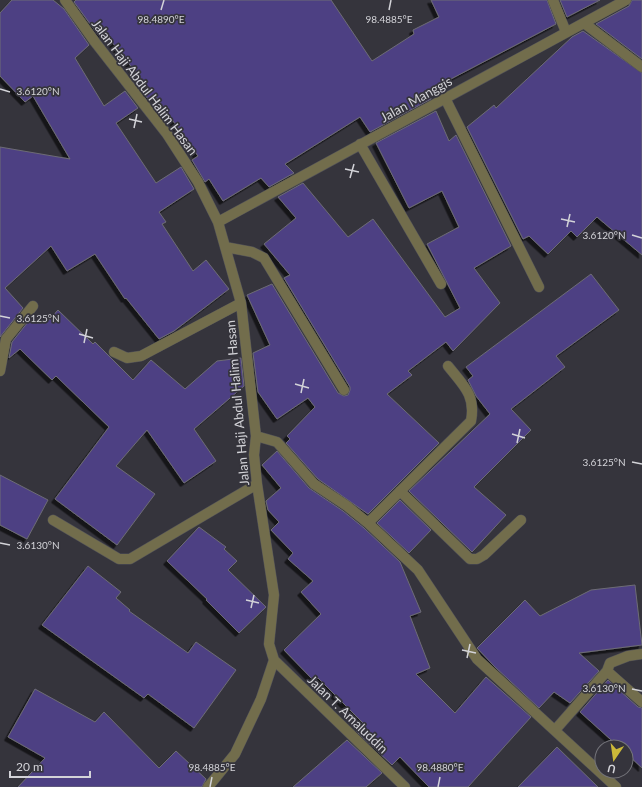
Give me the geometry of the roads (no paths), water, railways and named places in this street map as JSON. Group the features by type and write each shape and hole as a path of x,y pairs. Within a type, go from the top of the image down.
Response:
{"street":[{"name":"Jalan Haji Abdul Halim Hasan","path":"65,0 95,42 167,134 198,182 218,222 241,303 256,436 254,455 257,484 274,596 269,644 274,660"},
{"path":"553,0 566,32"},
{"name":"Jalan Manggis","path":"218,222 626,0"},
{"path":"584,23 642,67"},
{"path":"445,98 539,286"},
{"path":"360,144 441,284"},
{"path":"225,246 252,252 264,258 344,390"},
{"path":"114,352 127,358 141,356 241,303"},
{"path":"0,371 6,339 33,306"},
{"path":"368,523 471,421 474,407 470,394 448,366"},
{"path":"256,436 277,442 314,484 347,506 368,523 418,570 477,658 616,787"},
{"path":"52,520 119,559 130,559 257,484"},
{"path":"400,491 470,558 477,559 484,555 520,520"},
{"path":"555,730 606,671 610,663 628,656 642,654"},
{"path":"208,787 235,754 261,699 274,660"},
{"name":"Jalan T. Amaluddin","path":"274,660 405,787"},
{"path":"606,671 642,702"}]}
